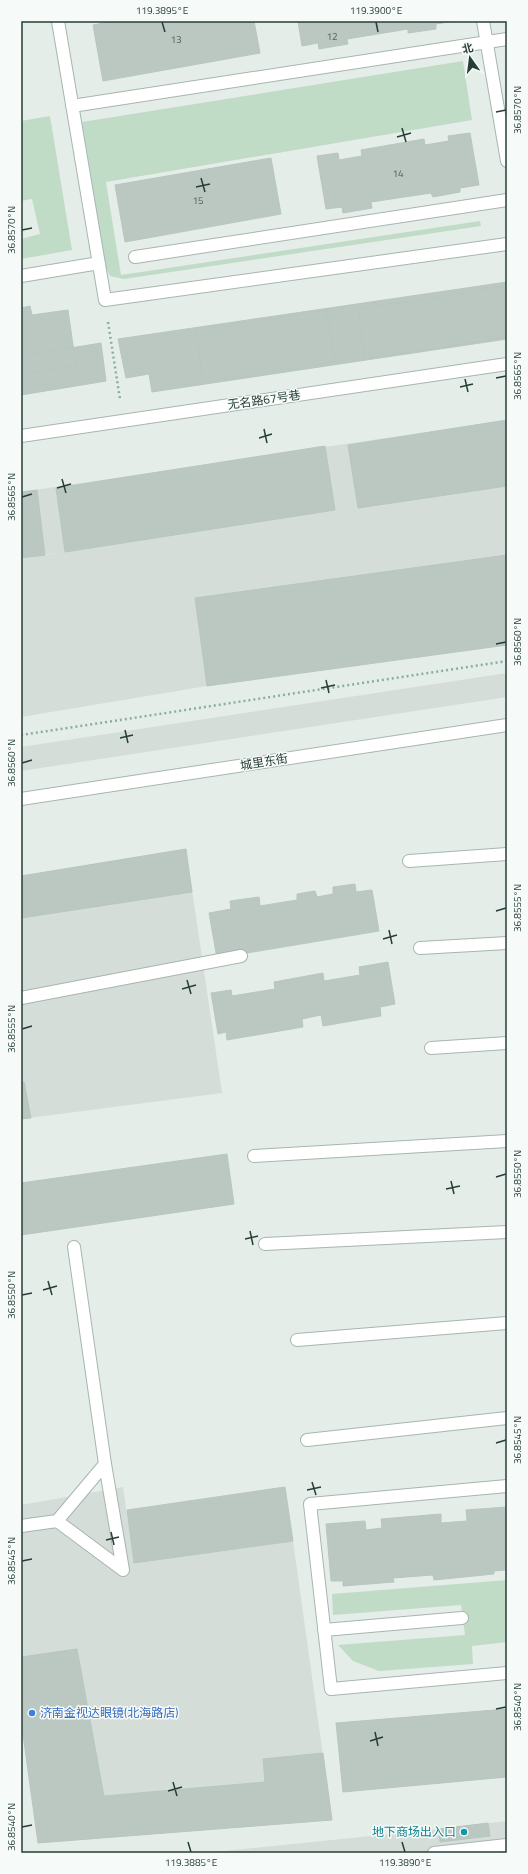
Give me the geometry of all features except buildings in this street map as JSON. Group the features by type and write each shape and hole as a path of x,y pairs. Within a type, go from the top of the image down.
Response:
{"street":[{"path":"58,21 105,300 507,244"},
{"path":"483,21 507,161"},
{"path":"72,106 507,39"},
{"path":"135,258 507,200"},
{"path":"21,276 99,263"},
{"name":"无名路67号巷","path":"21,436 507,364"},
{"name":"城里东街","path":"21,799 507,725"},
{"path":"409,861 507,854"},
{"path":"420,948 507,943"},
{"path":"21,998 241,956"},
{"path":"431,1048 507,1043"},
{"path":"254,1156 507,1141"},
{"path":"265,1244 507,1232"},
{"path":"57,1520 123,1570 105,1464 74,1247"},
{"path":"297,1340 507,1323"},
{"path":"306,1440 507,1418"},
{"path":"21,1526 57,1520 105,1464"},
{"path":"507,1486 310,1504 330,1689 507,1673"},
{"path":"324,1630 462,1618"},
{"path":"434,1853 507,1845"}],"path":[{"path":"105,300 123,421"},
{"path":"21,735 507,661"}],"shaded area":[{"path":"507,420 507,645 207,686 21,717 21,559 62,552 21,558 21,492"},
{"path":"507,673 507,697 21,771 21,747"},
{"path":"186,849 222,1093 21,1119 21,876"},
{"path":"123,1487 134,1563 293,1541 332,1820 38,1843 21,1720 21,1505"},
{"path":"507,1821 507,1853 206,1853 439,1829"}],"green space":[{"path":"463,61 472,120 106,182 121,275 480,221 481,226 124,279 110,276 106,268 82,122"},
{"path":"50,116 72,250 21,259 21,239 40,234 32,199 21,201 21,121"},
{"path":"507,1580 507,1642 472,1646 473,1664 379,1671 353,1661 338,1645 465,1635 461,1605 333,1615 332,1594"}],"place":[{"name":"济南金视达眼镜(北海路店)","path":"32,1713"},
{"name":"地下商场出入口","path":"464,1832"}]}
